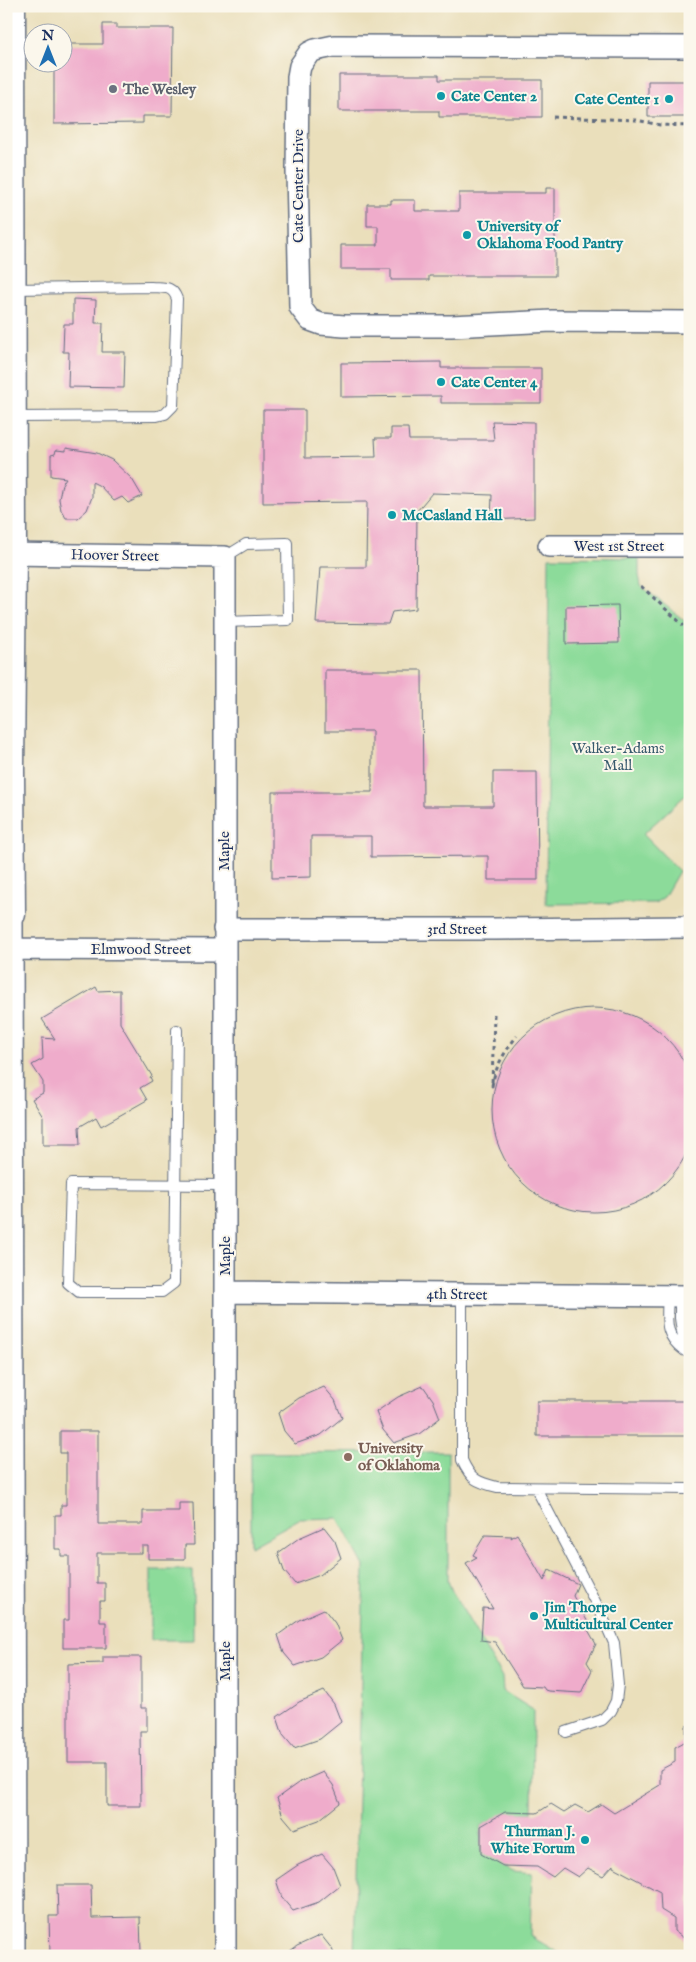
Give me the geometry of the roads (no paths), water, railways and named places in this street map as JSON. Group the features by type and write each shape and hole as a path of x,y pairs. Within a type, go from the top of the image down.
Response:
{"street":[{"path":"12,6 13,416 9,778 12,914 9,949 9,1342 13,1398 14,1956"},
{"name":"Cate Center Drive","path":"690,47 334,46 315,50 303,59 298,77 297,162 299,302 304,314 310,320 321,324 344,326 441,326 552,321 690,322"},
{"name":"West 1st Street","path":"549,546 690,546"},
{"name":"Hoover Street","path":"10,554 225,557"},
{"name":"Maple","path":"225,557 225,1956"},
{"name":"3rd Street","path":"224,928 495,929 690,927"},
{"name":"Elmwood Street","path":"9,949 224,950"},
{"name":"4th Street","path":"225,1292 679,1295"}],"lane":[{"path":"13,289 151,286 170,288 174,291 177,299 173,406 166,414 156,416 13,416"},
{"path":"225,557 246,544 287,543 288,620 225,622"},
{"path":"177,1030 175,1185 174,1283 162,1292 79,1292 68,1283 71,1184 175,1185 225,1185"},
{"path":"462,1294 462,1460 468,1474 480,1483 497,1487 690,1489"},
{"path":"536,1488 600,1611 611,1634 615,1652 618,1685 616,1702 611,1711 602,1720 566,1732"}],"place":[{"name":"The Wesley","path":"113,89"},
{"name":"Cate Center 2","path":"441,96"},
{"name":"Cate Center 1","path":"669,99"},
{"name":"University of Oklahoma Food Pantry","path":"467,235"},
{"name":"Cate Center 4","path":"441,382"},
{"name":"McCasland Hall","path":"392,515"},
{"name":"University of Oklahoma","path":"348,1457"},
{"name":"Jim Thorpe Multicultural Center","path":"534,1616"},
{"name":"Thurman J. White Forum","path":"585,1840"}],"park label":[{"name":"Walker-Adams Mall","path":"618,756"}]}
